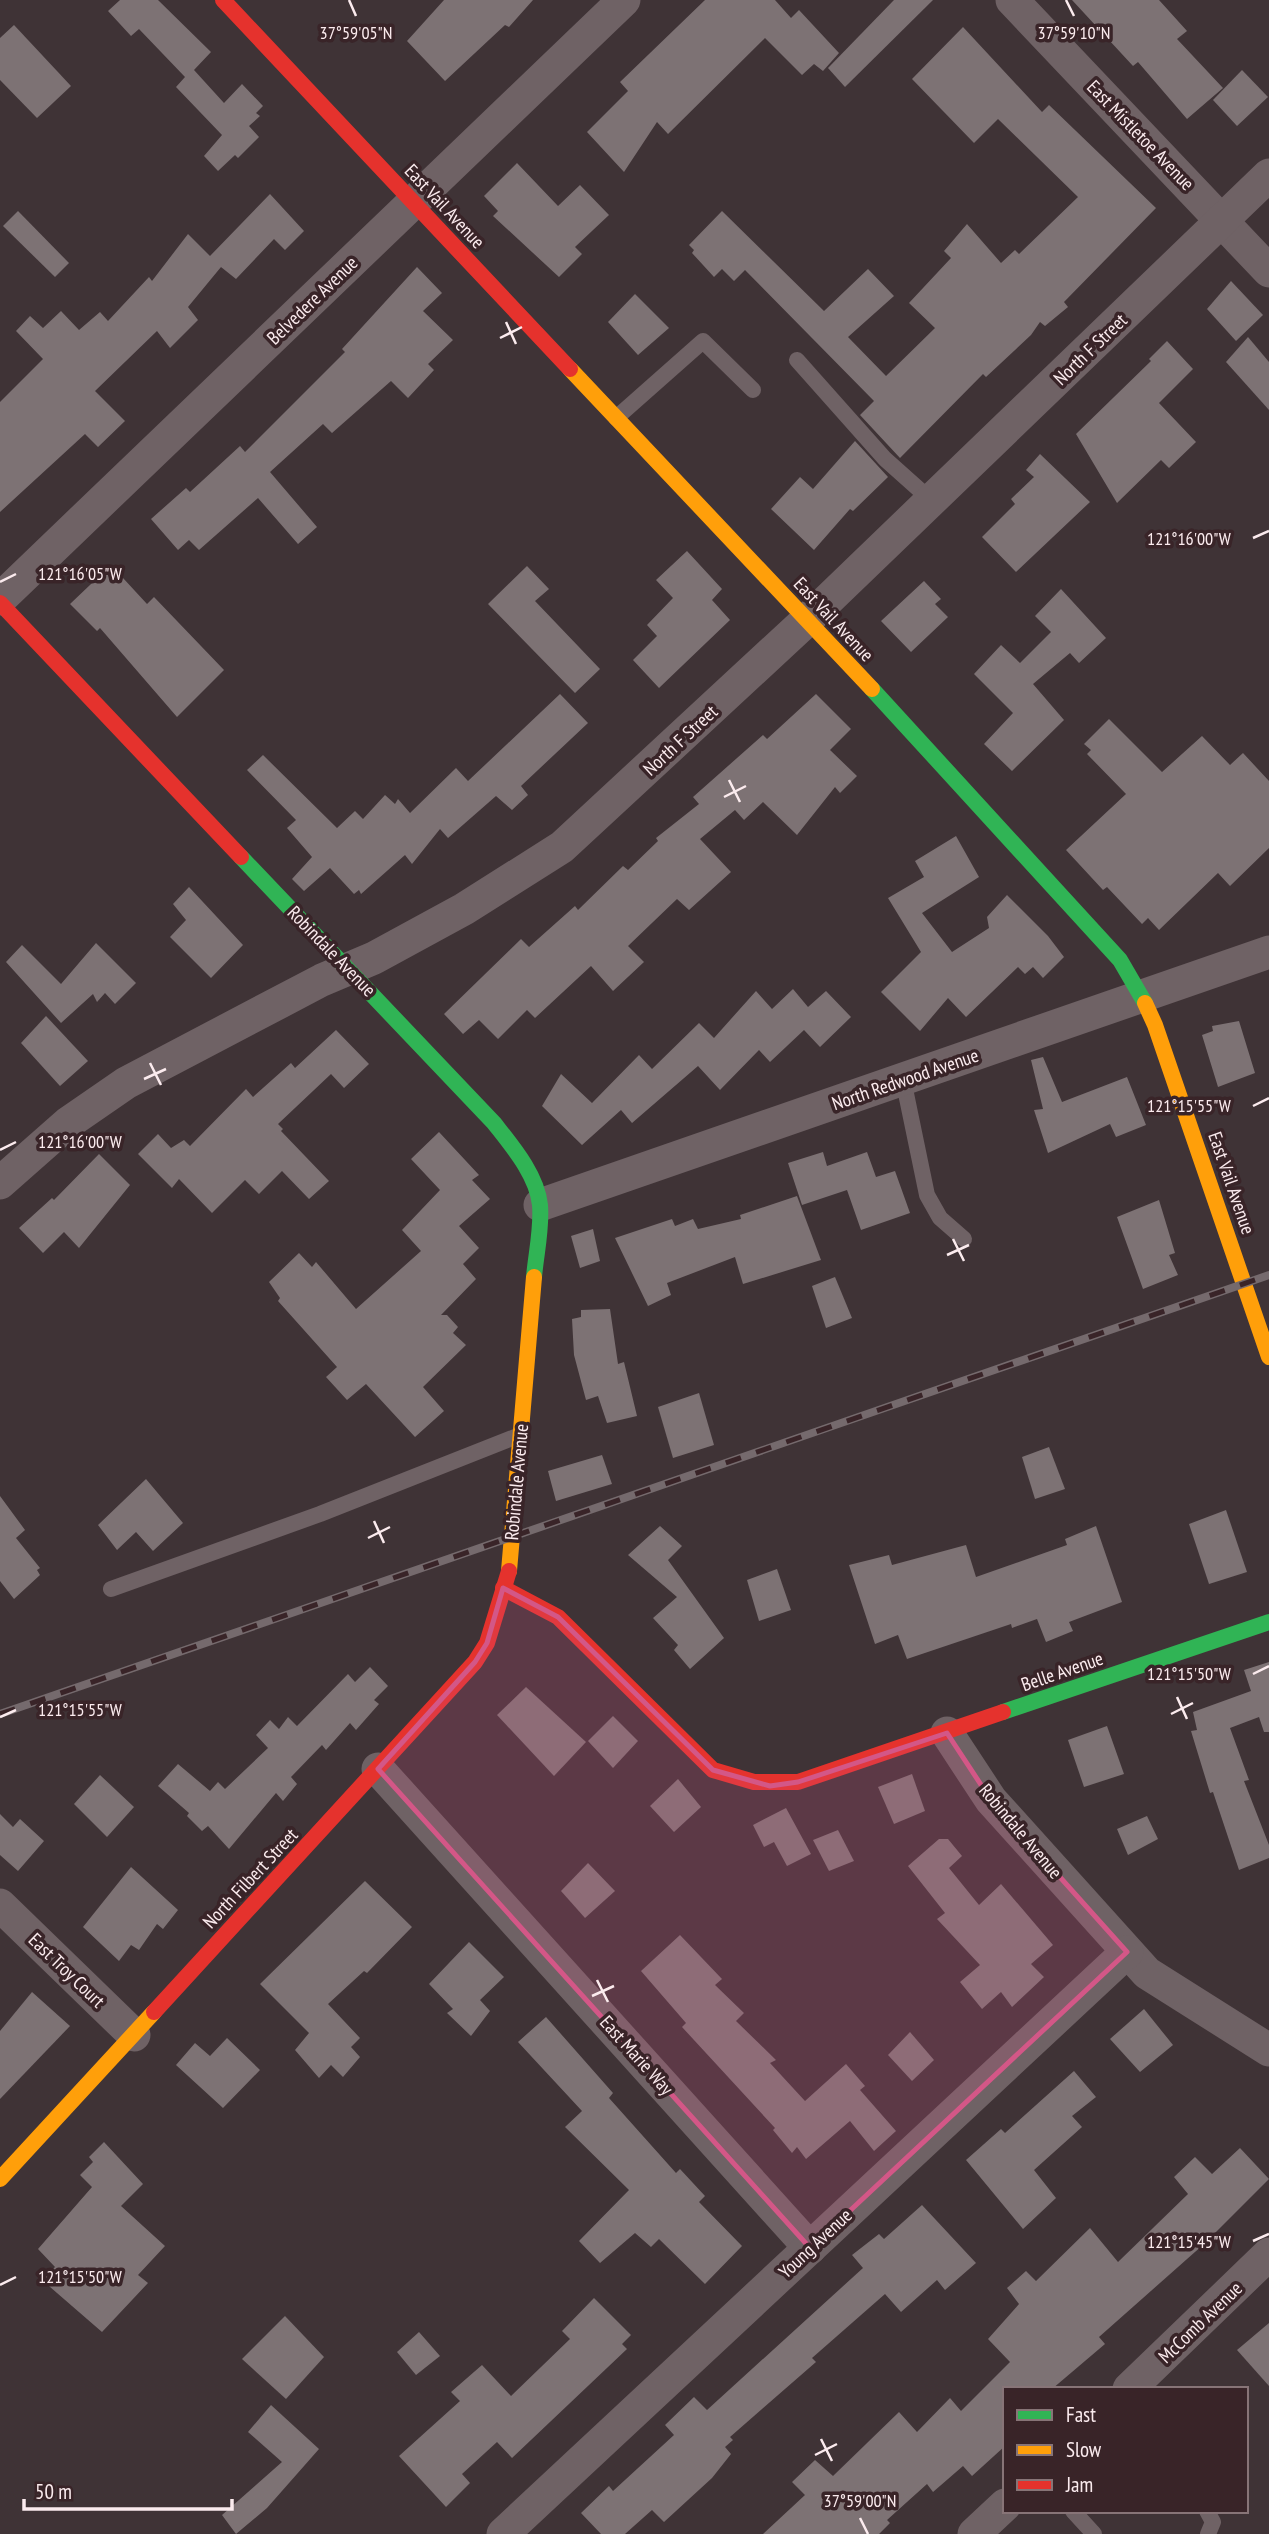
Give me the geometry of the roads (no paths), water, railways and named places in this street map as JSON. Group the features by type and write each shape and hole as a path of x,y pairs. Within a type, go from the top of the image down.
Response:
{"street":[{"name":"East Vail Avenue","path":"223,0 807,621 1120,960 1155,1025 1269,1357"},
{"name":"Belvedere Avenue","path":"0,601 624,0"},
{"name":"East Mistletoe Avenue","path":"1012,0 1269,271"},
{"name":"North F Street","path":"0,1183 68,1122 126,1083 464,909 562,847 807,621 1269,176"},
{"name":"Robindale Avenue","path":"0,601 494,1123 524,1162 534,1181 540,1205 510,1567 503,1588"},
{"name":"North Redwood Avenue","path":"540,1205 1269,952"},
{"path":"503,1588 558,1617 697,1757 713,1770 736,1780 770,1786 798,1782 947,1732"},
{"name":"North Filbert Street","path":"0,2179 475,1661 487,1643 503,1588"},
{"name":"Belle Avenue","path":"947,1732 1269,1622"},
{"name":"Robindale Avenue","path":"947,1732 991,1800 1147,1973 1269,2050"},
{"name":"East Marie Way","path":"378,1769 810,2248"},
{"name":"East Troy Court","path":"0,1905 134,2035"},
{"name":"Young Avenue","path":"503,2534 1127,1952"},
{"name":"McComb Avenue","path":"1131,2387 1269,2254"},
{"path":"974,2534 1003,2507"}],"lane":[{"path":"616,418 703,341 753,390"},
{"path":"797,360 886,459 932,501"},
{"path":"904,1079 927,1195 940,1218 964,1239"},
{"path":"111,1588 320,1514 520,1434"},
{"path":"1075,2513 1094,2534"},
{"path":"1208,2513 1213,2522 1208,2534"}],"railway":[{"path":"0,1714 1269,1275"}]}
